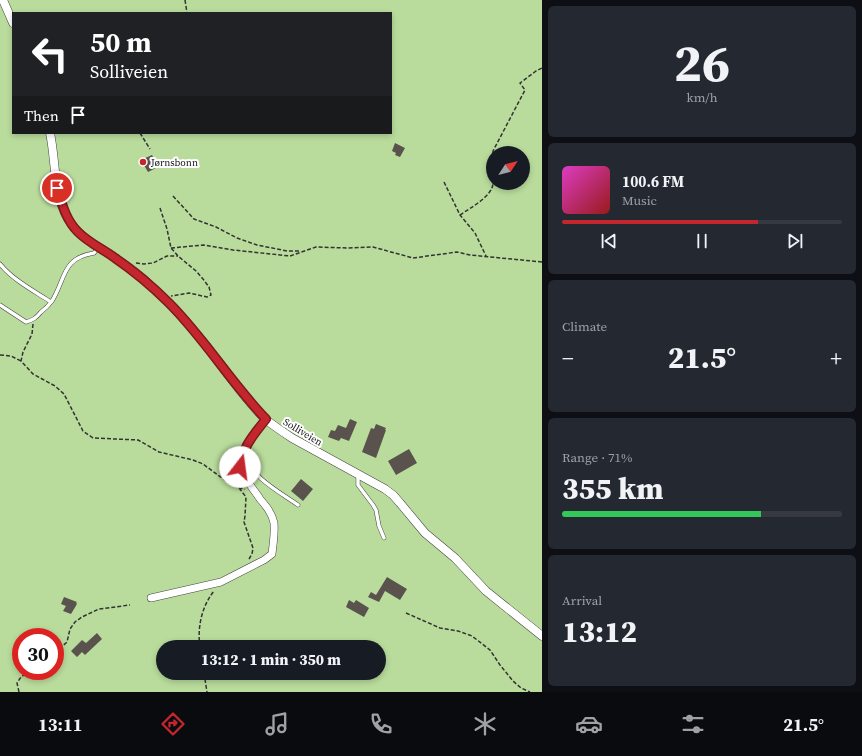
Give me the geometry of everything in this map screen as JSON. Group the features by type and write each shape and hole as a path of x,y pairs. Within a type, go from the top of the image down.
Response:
{"street":[{"path":"3,0 12,21"},
{"name":"Solliveien","path":"50,134 57,188 63,208 69,220 78,232 98,248 115,258 149,283 186,320 244,395 266,419 279,430 292,438 385,489 393,495 425,533 455,558 486,591 542,636"},
{"path":"151,598 221,582 264,560 272,554 274,522 270,511 243,474 240,467 240,459 243,452 254,433 266,419"}],"lane":[{"path":"0,305 26,322 34,320 51,302 67,269 73,261 84,255 94,253 98,248"},
{"path":"0,264 6,271 51,302"},
{"path":"243,452 256,475 298,505"},
{"path":"358,475 358,485 376,510 379,526 384,538"}],"path":[{"path":"185,0 187,12"},
{"path":"496,146 525,90 520,83 542,68"},
{"path":"141,134 150,149"},
{"path":"444,182 460,215 475,233 486,256"},
{"path":"460,215 486,197 491,190"},
{"path":"174,196 194,219 216,227 237,238 257,245 287,251 303,252"},
{"path":"160,208 171,248 203,278 209,287 211,295 207,297 189,293 162,297"},
{"path":"171,248 204,245 233,250 290,256 316,246 348,248 373,247 413,258 457,252 470,255 542,262"},
{"path":"130,262 144,264 153,263 167,256 178,256"},
{"path":"21,361 22,352 32,334 34,320"},
{"path":"0,355 11,356 21,361 33,374 55,386 64,394 83,430 93,438 138,440 159,452 193,460 203,464 230,484 239,488 246,498 244,522 253,548 252,554 244,570"},
{"path":"199,640 200,620 206,604 210,596 221,582"},
{"path":"64,645 67,642 70,629 75,622 82,617 99,609 130,605"},
{"path":"406,612 440,628 458,631 472,636 490,650 500,666 513,681 521,688 530,692"},
{"path":"19,680 17,683 19,692"},
{"path":"205,680 207,692"}],"green space":[{"path":"0,0 542,0 542,692 0,692"}],"building":[{"path":"395,143 405,148 400,157 395,155 396,153 392,151"},
{"path":"152,155 158,167 148,172 141,160"},
{"path":"350,419 357,422 349,441 341,438 339,441 328,437 331,430 335,431 338,425 346,428"},
{"path":"376,424 386,428 386,430 376,458 362,452 371,428 374,429"},
{"path":"409,449 417,463 396,475 388,461"},
{"path":"301,479 313,489 303,501 291,491"},
{"path":"387,577 407,589 400,600 385,591 379,602 368,597 371,592 376,595"},
{"path":"64,597 77,602 71,614 63,611 66,606 61,604"},
{"path":"349,600 354,603 356,600 369,608 364,617 346,607"},
{"path":"97,633 102,639 85,655 82,652 77,657 71,651 82,640 86,643"}],"place":[{"name":"Jørnsbonn","path":"143,162"}],"route":[{"path":"57,188 63,208 69,220 78,232 88,241 115,258 149,283 170,303 186,320 244,395 266,419 254,433 243,452 240,459 240,467"}]}
